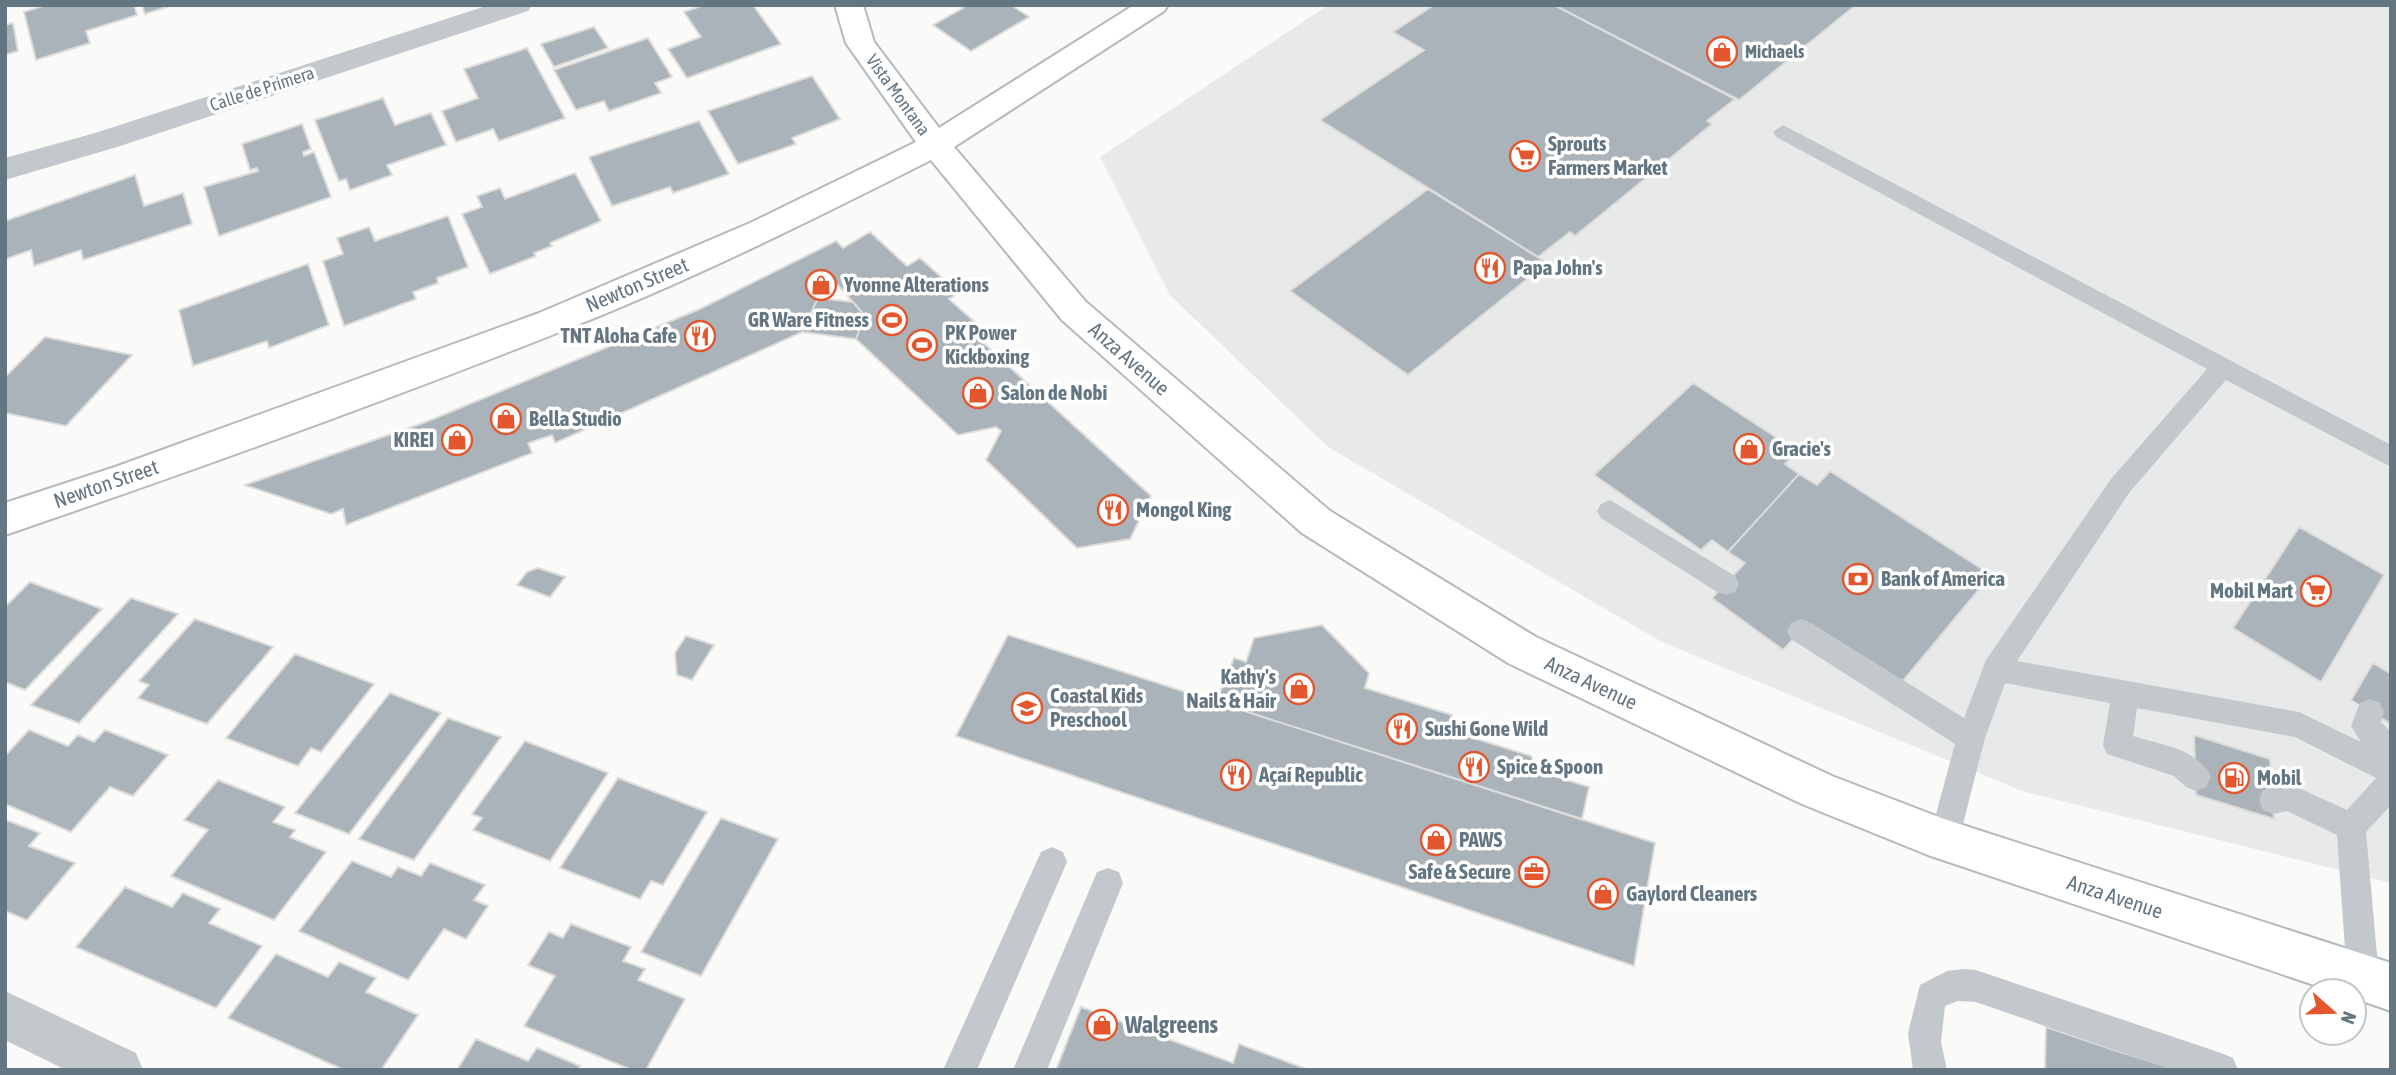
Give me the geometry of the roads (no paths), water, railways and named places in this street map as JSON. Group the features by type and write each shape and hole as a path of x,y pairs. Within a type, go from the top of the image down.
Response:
{"street":[{"name":"Calle de Primera","path":"5,169 106,140 518,5"},
{"name":"Vista Montana","path":"849,5 860,43 935,145"},
{"name":"Newton Street","path":"5,519 127,478 551,322 774,225 935,145 1154,5"},
{"name":"Anza Avenue","path":"935,145 1074,311 1316,522 1522,650 1817,790 1944,840 2377,982"},
{"path":"5,1015 119,1070"}],"lane":[{"path":"1783,132 2391,457"},
{"path":"1944,840 1971,738 1996,668 2120,486 2223,367"},
{"path":"1610,511 1726,583"},
{"path":"1801,631 1971,738"},
{"path":"1996,668 2300,725 2391,771"},
{"path":"2126,691 2117,745 2192,766"},
{"path":"2370,712 2365,726 2391,751"},
{"path":"2351,827 2391,783"},
{"path":"2278,792 2351,827"},
{"path":"2351,827 2377,982"},
{"path":"960,1070 1052,862"},
{"path":"1030,1070 1108,883"},
{"path":"1930,1070 1924,1052 1923,1030 1931,996 1945,986 1960,984 1976,986 2221,1070"}],"place":[{"name":"Michaels","path":"1722,52"},
{"name":"Sprouts Farmers Market","path":"1525,156"},
{"name":"Papa John's","path":"1490,268"},
{"name":"Yvonne Alterations","path":"821,285"},
{"name":"GR Ware Fitness","path":"892,320"},
{"name":"TNT Aloha Cafe","path":"700,336"},
{"name":"PK Power Kickboxing","path":"922,345"},
{"name":"Salon de Nobi","path":"978,393"},
{"name":"Bella Studio","path":"506,419"},
{"name":"KIREI","path":"457,440"},
{"name":"Gracie's","path":"1749,449"},
{"name":"Mongol King","path":"1113,510"},
{"name":"Bank of America","path":"1858,579"},
{"name":"Mobil Mart","path":"2316,591"},
{"name":"Kathy's Nails & Hair","path":"1299,689"},
{"name":"Coastal Kids Preschool","path":"1027,708"},
{"name":"Sushi Gone Wild","path":"1402,729"},
{"name":"Spice & Spoon","path":"1474,767"},
{"name":"Açaí Republic","path":"1236,775"},
{"name":"Mobil","path":"2234,778"},
{"name":"PAWS","path":"1436,840"},
{"name":"Safe & Secure","path":"1534,872"},
{"name":"Gaylord Cleaners","path":"1603,894"},
{"name":"Walgreens","path":"1102,1025"}]}
